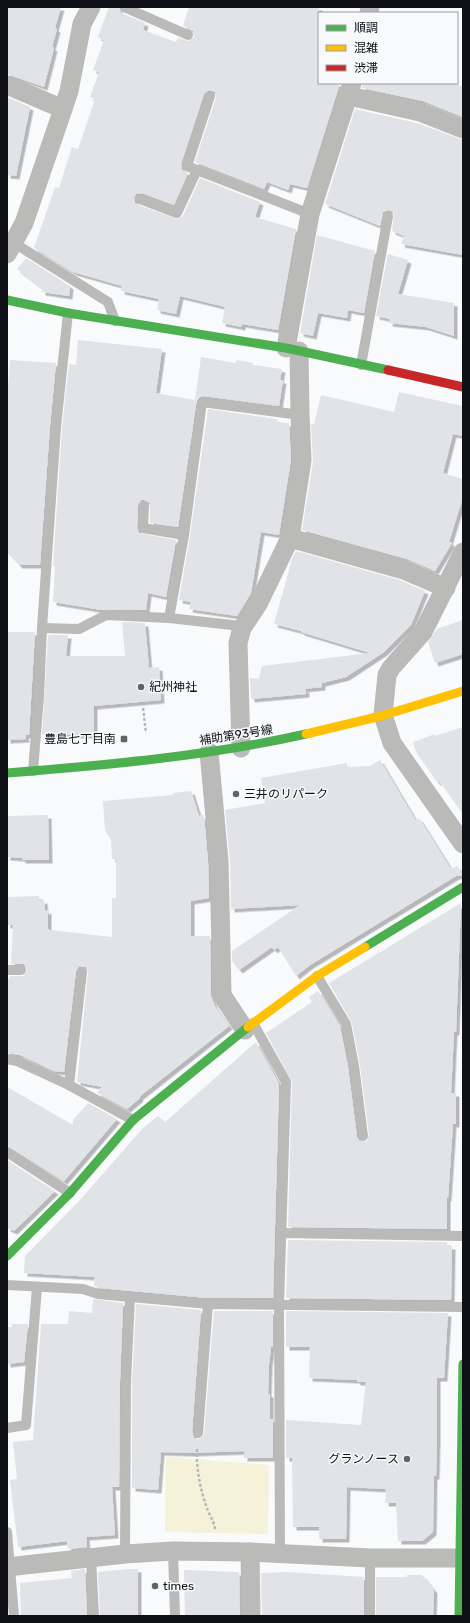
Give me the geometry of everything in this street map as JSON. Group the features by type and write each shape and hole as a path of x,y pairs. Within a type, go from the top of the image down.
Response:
{"street":[{"path":"10,248 24,223 64,109 82,24 91,7"},
{"path":"7,85 64,109"},
{"path":"241,748 238,643 242,628 258,604 290,538 302,460 300,415 292,350 310,214 351,90 420,112 463,129"},
{"path":"7,300 68,313 292,350 463,387"},
{"path":"290,538 404,570 446,588"},
{"path":"463,552 423,632 391,668 387,675 383,715 392,743 463,844"},
{"name":"補助第93号線","path":"7,773 120,764 241,748 383,715 463,691"},
{"path":"208,752 219,861 222,995 249,1026"},
{"path":"7,1256 70,1193 133,1120 249,1026 317,976 463,888"},
{"path":"459,1616 463,1364"},
{"path":"8,1567 125,1554 174,1551 250,1552 370,1558 461,1558"},
{"path":"250,1552 252,1616"}],"lane":[{"path":"124,7 188,35"},
{"path":"210,96 187,166 310,214"},
{"path":"140,199 177,213 196,170"},
{"path":"361,365 388,216"},
{"path":"10,248 108,302 115,320"},
{"path":"33,771 40,696 42,628 56,427 68,313"},
{"path":"169,618 184,535 202,402 300,415"},
{"path":"144,506 143,528 184,535"},
{"path":"42,628 79,629 106,615 169,618 232,625 242,628"},
{"path":"7,970 21,970"},
{"path":"69,1085 82,972"},
{"path":"317,976 346,1024 354,1066 363,1136"},
{"path":"249,1026 286,1082 279,1304 280,1554"},
{"path":"7,1059 17,1061 69,1085 133,1120"},
{"path":"7,1152 70,1193"},
{"path":"281,1233 463,1236"},
{"path":"7,1285 83,1289 98,1294 208,1304 463,1307"},
{"path":"7,1428 26,1425 37,1286"},
{"path":"125,1554 126,1381 130,1297"},
{"path":"198,1433 208,1304"},
{"path":"7,1532 8,1567 14,1616"},
{"path":"174,1551 175,1616"},
{"path":"91,1558 94,1616"},
{"path":"370,1558 370,1616"}],"path":[{"path":"143,708 146,733"},
{"path":"198,1433 196,1461 208,1512 215,1524 215,1532"}],"shaded area":[{"path":"166,1457 269,1465 268,1534 165,1532"}],"building":[{"path":"7,7 61,7 55,28 57,29 52,47 54,48 44,87 7,74"},
{"path":"109,7 118,7 121,13 145,23 143,30 176,42 178,38 188,41 194,37 193,31 183,26 189,7 319,7 318,84 340,84 307,188 290,184 288,190 267,182 264,189 195,162 216,98 215,92 209,90 204,94 181,164 182,170 188,173 174,205 142,193 136,194 134,197 135,203 138,205 178,219 183,216 200,178 260,202 255,217 296,229 278,330 242,324 242,327 222,323 225,307 180,296 176,314 157,310 159,299 121,291 122,286 73,272 34,248 55,187 59,188 72,147 78,149 95,99 90,97 99,72 93,70 104,40 98,37"},
{"path":"363,84 456,84 463,87 463,117 423,101 362,88"},
{"path":"7,97 30,107 16,176 7,175"},
{"path":"355,109 417,123 463,140 463,255 401,244 404,236 392,231 394,214 390,210 383,212 380,226 325,204"},
{"path":"317,235 375,251 364,313 348,310 347,318 318,313 313,336 300,333"},
{"path":"388,254 408,260 398,294 454,303 454,336 426,327 389,323 390,319 376,316"},
{"path":"26,258 70,286 69,296 42,292 42,288 17,269"},
{"path":"78,340 162,349 156,393 195,400 201,357 235,363 237,360 253,363 253,365 282,369 280,380 283,380 279,406 203,396 197,398 178,527 150,523 150,503 141,500 138,505 137,528 139,533 176,540 166,597 148,593 146,610 102,610 53,602 55,566 53,566 62,428 69,364 76,365"},
{"path":"10,360 56,363 40,565 19,565 7,552 7,399"},
{"path":"399,392 463,406 463,436 453,434 443,473 463,479 463,497 449,542 452,543 435,571 407,559 302,530 313,462 311,424 314,424 321,395 394,412"},
{"path":"208,409 277,419 277,422 289,423 291,459 279,535 261,532 251,593 237,616 189,609 191,602 179,600 190,536"},
{"path":"296,551 400,580 425,591 411,625 384,652 346,677 322,683 322,687 303,689 306,690 306,694 251,699 250,678 259,679 262,666 370,653 274,624 292,559"},
{"path":"463,620 463,654 435,663 428,642 437,629"},
{"path":"122,622 145,623 149,668 159,667 161,700 94,706 94,735 42,735 48,635 68,635 66,656 125,656"},
{"path":"7,632 35,632 29,735 25,735 26,739 7,740"},
{"path":"463,727 463,814 439,781 437,782 416,752 413,742 435,734 435,736"},
{"path":"380,760 416,821 419,818 451,869 457,866 463,875 456,876 310,965 296,976 278,947 274,950 272,947 239,970 232,961 232,951 300,905 231,909 230,861 225,810 265,803 261,778 347,763 347,767 370,766"},
{"path":"191,791 199,816 204,815 209,898 191,901 191,936 210,936 211,996 215,1006 229,1026 139,1097 140,1098 127,1109 97,1093 102,1087 77,1082 88,973 86,967 79,966 76,971 64,1072 54,1071 20,1055 7,1053 8,979 10,976 24,976 27,970 24,964 11,964 13,925 7,925 7,897 39,896 39,901 44,900 45,911 48,910 48,929 50,930 112,937 112,898 116,898 116,859 112,859 111,840 105,830 103,801 173,795 173,793"},
{"path":"48,815 49,860 22,860 22,858 7,857 7,816"},
{"path":"461,903 456,1032 454,1032 451,1093 456,1093 456,1124 453,1124 447,1198 447,1229 288,1227 292,1082 266,1033 312,1002 309,997 318,991 340,1026 348,1067 357,1137 360,1142 367,1141 369,1135 360,1065 352,1023 329,983"},
{"path":"256,1042 279,1084 273,1298 208,1298 99,1288 94,1286 95,1277 24,1273 25,1256 79,1201 142,1129 158,1116 165,1122"},
{"path":"7,1087 73,1125 73,1120 88,1103 117,1119 64,1181 7,1146"},
{"path":"7,1160 55,1191 14,1231 7,1228"},
{"path":"288,1240 447,1242 447,1246 452,1246 451,1300 286,1298"},
{"path":"93,1299 123,1303 120,1381 119,1487 112,1487 115,1535 86,1537 87,1547 68,1549 67,1541 18,1547 10,1480 17,1479 13,1442 33,1440 41,1324 68,1324 69,1311 92,1313"},
{"path":"136,1304 201,1310 192,1432 194,1438 198,1439 203,1437 204,1434 214,1311 273,1311 273,1347 271,1347 269,1364 268,1394 270,1394 270,1419 273,1419 273,1458 244,1458 244,1451 190,1453 161,1452 158,1490 132,1488 132,1381"},
{"path":"286,1311 448,1313 444,1378 437,1378 437,1440 436,1476 434,1476 433,1532 422,1541 398,1541 396,1503 385,1503 386,1489 347,1487 346,1539 319,1539 319,1527 293,1527 292,1458 286,1458 286,1420 361,1425 366,1382 357,1382 357,1380 309,1378 310,1347 286,1347"},
{"path":"12,1324 28,1324 24,1362 7,1364 7,1327 12,1327"},
{"path":"85,1569 87,1616 21,1616 20,1583 72,1578 71,1571"},
{"path":"138,1569 138,1616 100,1616 98,1572"},
{"path":"184,1570 239,1572 240,1616 185,1616"},
{"path":"287,1572 364,1577 364,1616 262,1616 261,1573"},
{"path":"407,1575 422,1575 434,1590 433,1616 376,1616 376,1577 407,1577"}],"traffic: fast":[{"path":"7,300 68,313 286,348 388,370"},
{"path":"7,773 157,759 269,742 306,734"},
{"path":"365,947 463,887"},
{"path":"7,1256 70,1193 133,1120 248,1027"},
{"path":"459,1616 463,1364"}],"traffic: slow":[{"path":"306,734 381,716 463,691"},
{"path":"248,1027 317,976 365,947"}],"traffic: jam":[{"path":"388,370 463,387"}],"place":[{"name":"紀州神社","path":"141,687"},
{"name":"豊島七丁目南","path":"124,739"},
{"name":"三井のリパーク","path":"236,794"},
{"name":"グランノース","path":"407,1459"},
{"name":"times","path":"155,1586"}]}
